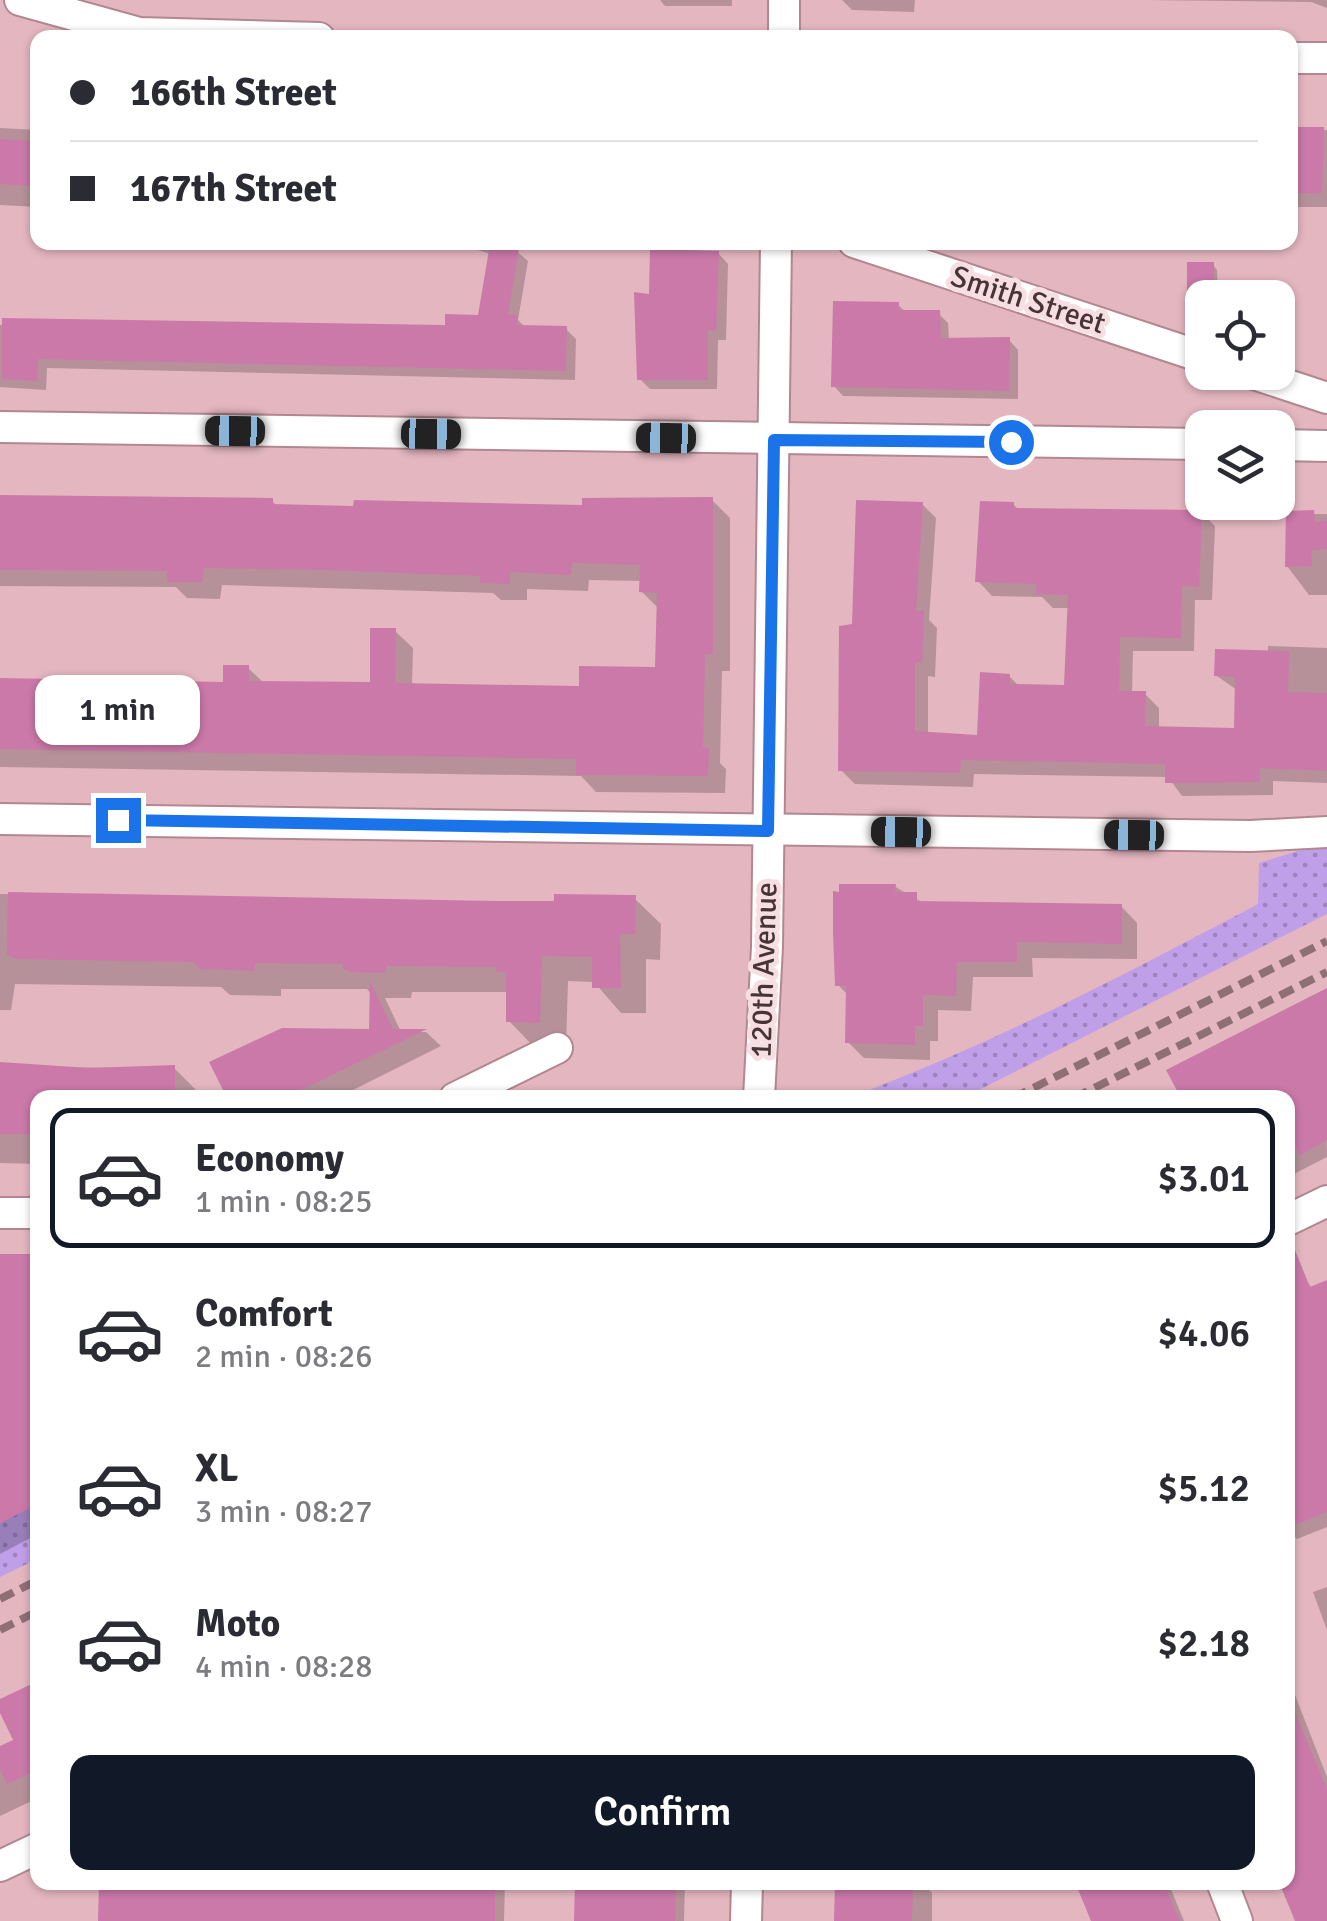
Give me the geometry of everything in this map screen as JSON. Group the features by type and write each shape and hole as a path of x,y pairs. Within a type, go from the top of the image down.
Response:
{"street":[{"path":"20,0 125,30"},
{"path":"784,0 784,30"},
{"path":"1298,58 1327,58"},
{"name":"120th Avenue","path":"758,1090 768,831 776,250"},
{"name":"Smith Street","path":"878,250 1185,351"},
{"path":"1295,387 1327,398"},
{"path":"0,427 1185,444"},
{"path":"1295,446 1327,446"},
{"path":"0,818 768,831 1250,836 1327,832"},
{"path":"471,1090 557,1048"},
{"path":"1295,1217 1327,1201"},
{"path":"0,1212 30,1213"},
{"path":"0,1866 30,1852"},
{"path":"746,1921 747,1890"},
{"path":"1225,1890 1237,1921"}],"shaded area":[{"path":"1327,842 1327,914 979,1090 868,1090 1005,1032 1258,904 1259,863"},
{"path":"30,1507 30,1562 0,1577 0,1523"}],"building":[{"path":"1298,127 1324,127 1322,193 1298,193"},
{"path":"0,139 30,141 30,186 0,184"},
{"path":"489,250 519,250 508,315 517,315 517,325 567,326 566,371 38,359 37,381 2,379 2,318 445,325 445,314 478,315"},
{"path":"650,250 719,251 716,331 708,330 708,380 637,380 634,292 649,294"},
{"path":"1187,262 1214,262 1214,280 1187,280"},
{"path":"833,301 899,302 899,310 940,310 941,338 1010,337 1009,391 831,387"},
{"path":"0,495 273,498 273,504 353,506 354,500 582,505 582,498 713,497 713,654 705,654 703,748 709,748 708,776 576,775 576,759 0,749 0,678 223,682 223,665 249,665 249,681 370,682 370,628 396,628 395,683 579,686 579,666 655,667 657,593 639,592 640,565 572,563 571,575 510,572 510,584 480,583 480,576 323,570 204,568 202,582 167,582 167,571 0,570"},
{"path":"856,500 923,502 916,611 924,611 922,663 915,663 915,731 977,735 980,672 1010,674 1010,684 1064,685 1068,595 1036,594 1036,584 975,582 980,501 1014,502 1014,508 1185,510 1185,520 1202,520 1199,587 1182,586 1181,638 1120,637 1119,691 1146,691 1145,726 1234,728 1235,677 1214,676 1215,649 1289,651 1288,692 1327,693 1327,771 1260,768 1260,782 1165,783 1165,764 961,760 960,773 838,771 839,626 852,624"},
{"path":"1314,510 1315,522 1327,521 1327,549 1311,550 1312,566 1285,567 1286,520 1295,520 1295,511"},
{"path":"839,884 896,884 895,892 917,892 917,901 1122,904 1122,944 1017,942 1017,962 957,962 956,996 923,995 923,1026 915,1026 915,1045 845,1043 846,986 835,986 833,891 839,892"},
{"path":"8,892 496,901 554,901 554,894 636,895 635,934 620,934 621,988 592,988 592,957 542,956 540,1023 506,1022 506,972 496,972 497,967 386,966 386,973 351,972 343,969 343,964 255,963 255,971 201,969 192,962 16,959 7,955"},
{"path":"370,981 393,1029 427,1029 301,1090 223,1090 209,1062 282,1028 369,1029"},
{"path":"1327,988 1327,1140 1300,1155 1295,1146 1295,1090 1177,1090 1166,1070"},
{"path":"0,1062 89,1068 175,1065 175,1090 30,1090 30,1134 0,1134"},
{"path":"1295,1250 1310,1287 1327,1280 1327,1512 1295,1525"},
{"path":"0,1254 30,1254 30,1508 0,1523"},
{"path":"30,1685 30,1773 7,1784 0,1769 0,1746 13,1740 0,1713 0,1699"},
{"path":"1295,1713 1327,1789 1327,1921 1295,1921 1282,1890 1295,1890"},
{"path":"99,1890 495,1890 495,1921 98,1921"},
{"path":"575,1890 676,1890 675,1921 574,1921"},
{"path":"835,1890 913,1890 912,1921 834,1921"},
{"path":"1078,1890 1166,1890 1180,1921 1091,1921"}],"railway":[{"path":"1029,1090 1327,941"},
{"path":"1090,1090 1327,972"},
{"path":"0,1599 30,1584"},
{"path":"0,1630 30,1615"}],"route":[{"path":"118,820 768,831 774,440 1011,442"}]}
